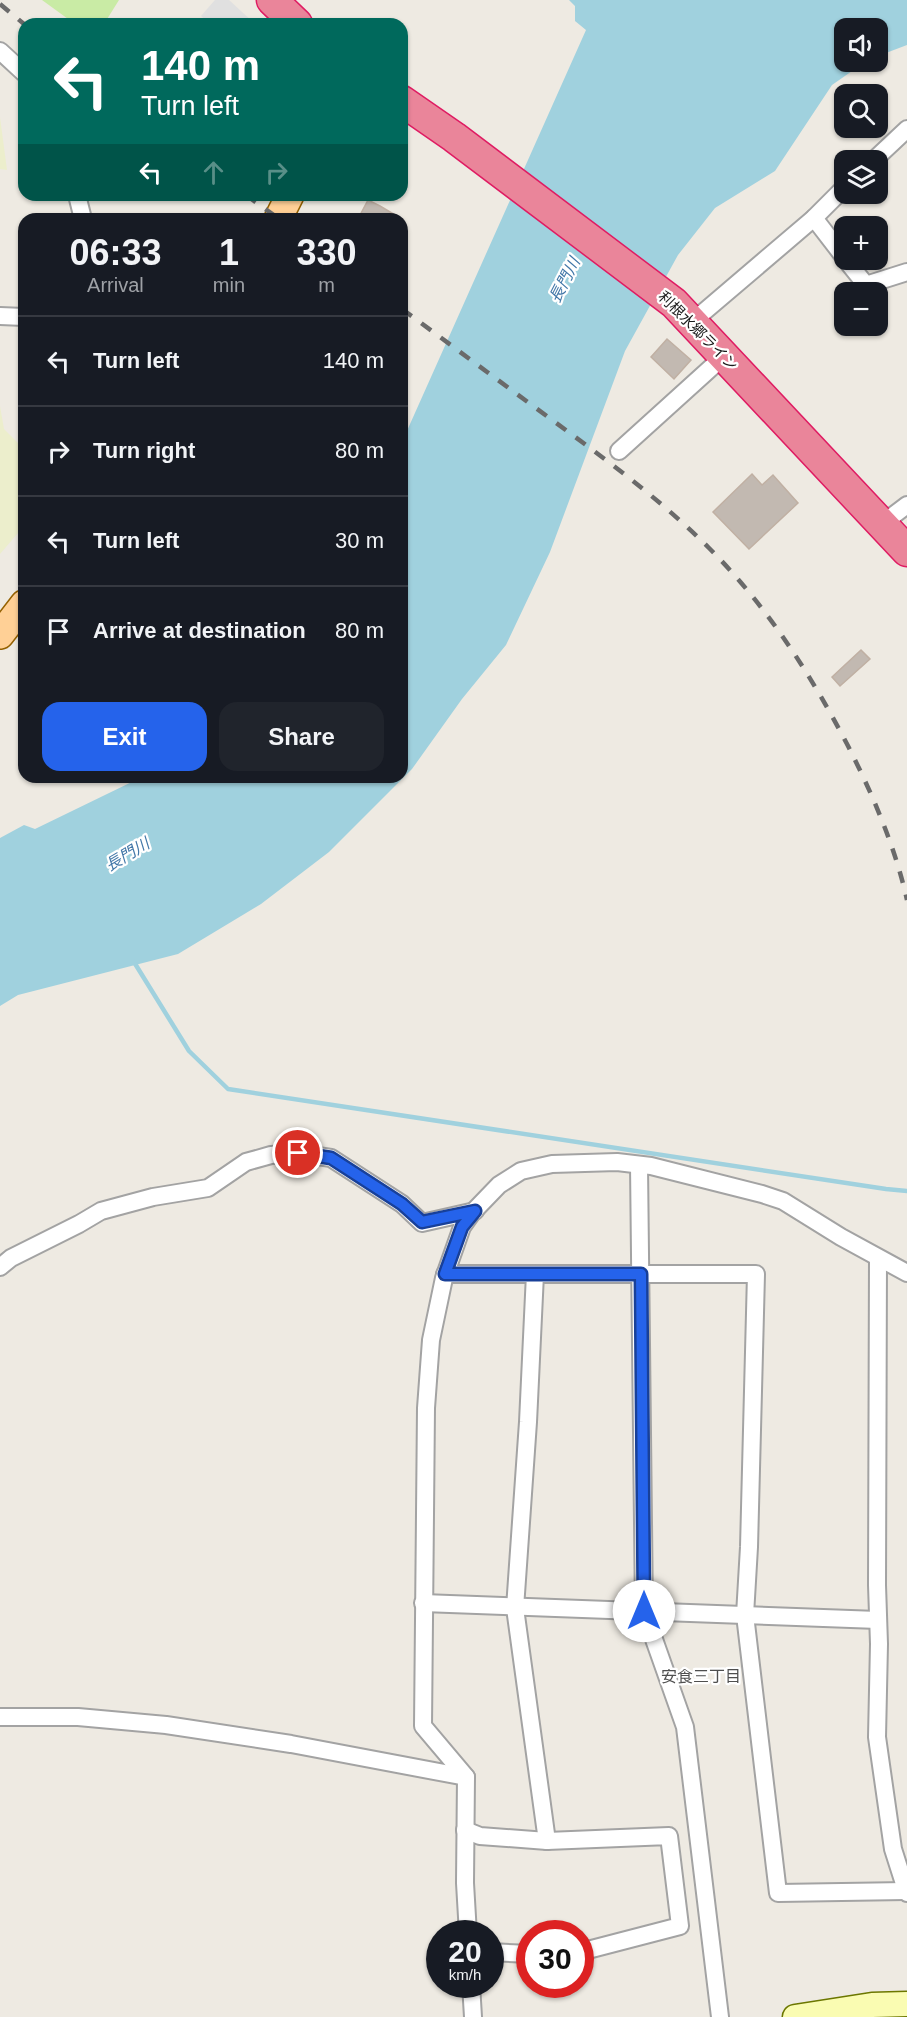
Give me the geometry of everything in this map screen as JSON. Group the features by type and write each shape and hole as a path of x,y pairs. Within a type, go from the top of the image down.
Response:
{"highway":[{"path":"272,0 291,18"},
{"name":"利根水郷ライン","path":"408,105 454,137 683,312 907,551"}],"main road":[{"path":"0,635 18,612"}],"street":[{"path":"0,51 18,68"},
{"path":"885,150 907,129"},
{"path":"683,312 814,218 834,199"},
{"path":"814,218 834,244"},
{"path":"854,270 866,285 907,272"},
{"path":"0,315 18,316"},
{"path":"619,451 724,356"},
{"path":"882,524 907,505"},
{"path":"0,1267 12,1258 79,1224 101,1210 153,1197 208,1188 246,1162 271,1155 298,1153 331,1158 402,1204 422,1222 475,1211"},
{"path":"467,1920 465,1883 466,1777 423,1726 428,1370 436,1311 445,1274 462,1227 499,1185 521,1171 552,1164 586,1161 639,1165 693,1176 783,1201 907,1273"},
{"path":"639,1165 644,1611 685,1728 720,2017"},
{"path":"445,1274 756,1274 749,1547 745,1615 778,1893 907,1892 893,1850 877,1737 878,1258"},
{"path":"535,1274 528,1422 515,1606 547,1841"},
{"path":"423,1603 878,1620"},
{"path":"0,1717 78,1717 166,1725 291,1744 466,1777"},
{"path":"465,1830 480,1836 547,1841 669,1836 680,1926 594,1948"},
{"path":"472,1998 473,2017"},
{"path":"795,2017 872,2005 907,2004"}],"green space":[{"path":"42,0 119,0 108,18 67,18"},
{"path":"0,117 7,170 0,169"},
{"path":"0,406 4,429 18,443 18,533 0,554"}],"shaded area":[{"path":"215,0 229,0 248,18 204,18 201,16"}],"water":[{"name":"長門川","path":"569,0 907,0 907,45 888,52 888,18 834,18 834,72 851,72 832,85 775,171 715,208 678,255 625,351 550,552 506,645 462,699 408,773 408,429 586,30 575,21 575,6"},
{"name":"長門川","path":"130,783 398,783 329,852 261,904 178,954 18,995 0,1006 0,838 24,825 35,829"}],"building":[{"path":"367,201 370,201 392,213 361,213"},
{"path":"667,339 691,360 674,379 651,357"},
{"path":"752,474 762,485 773,475 798,503 749,549 713,512"},
{"path":"861,650 870,659 840,686 832,677"}],"waterway":[{"path":"134,962 189,1051 228,1089 907,1191"}],"railway":[{"path":"0,4 18,19"},
{"path":"254,201 271,213"},
{"path":"408,313 631,480 690,530 730,570 786,641 818,691 847,744 882,820 907,900"}],"district":[{"name":"安食三丁目","path":"701,1676"}],"route":[{"path":"298,1153 331,1158 402,1204 422,1222 475,1211 462,1227 445,1274 641,1274 644,1611"}]}
